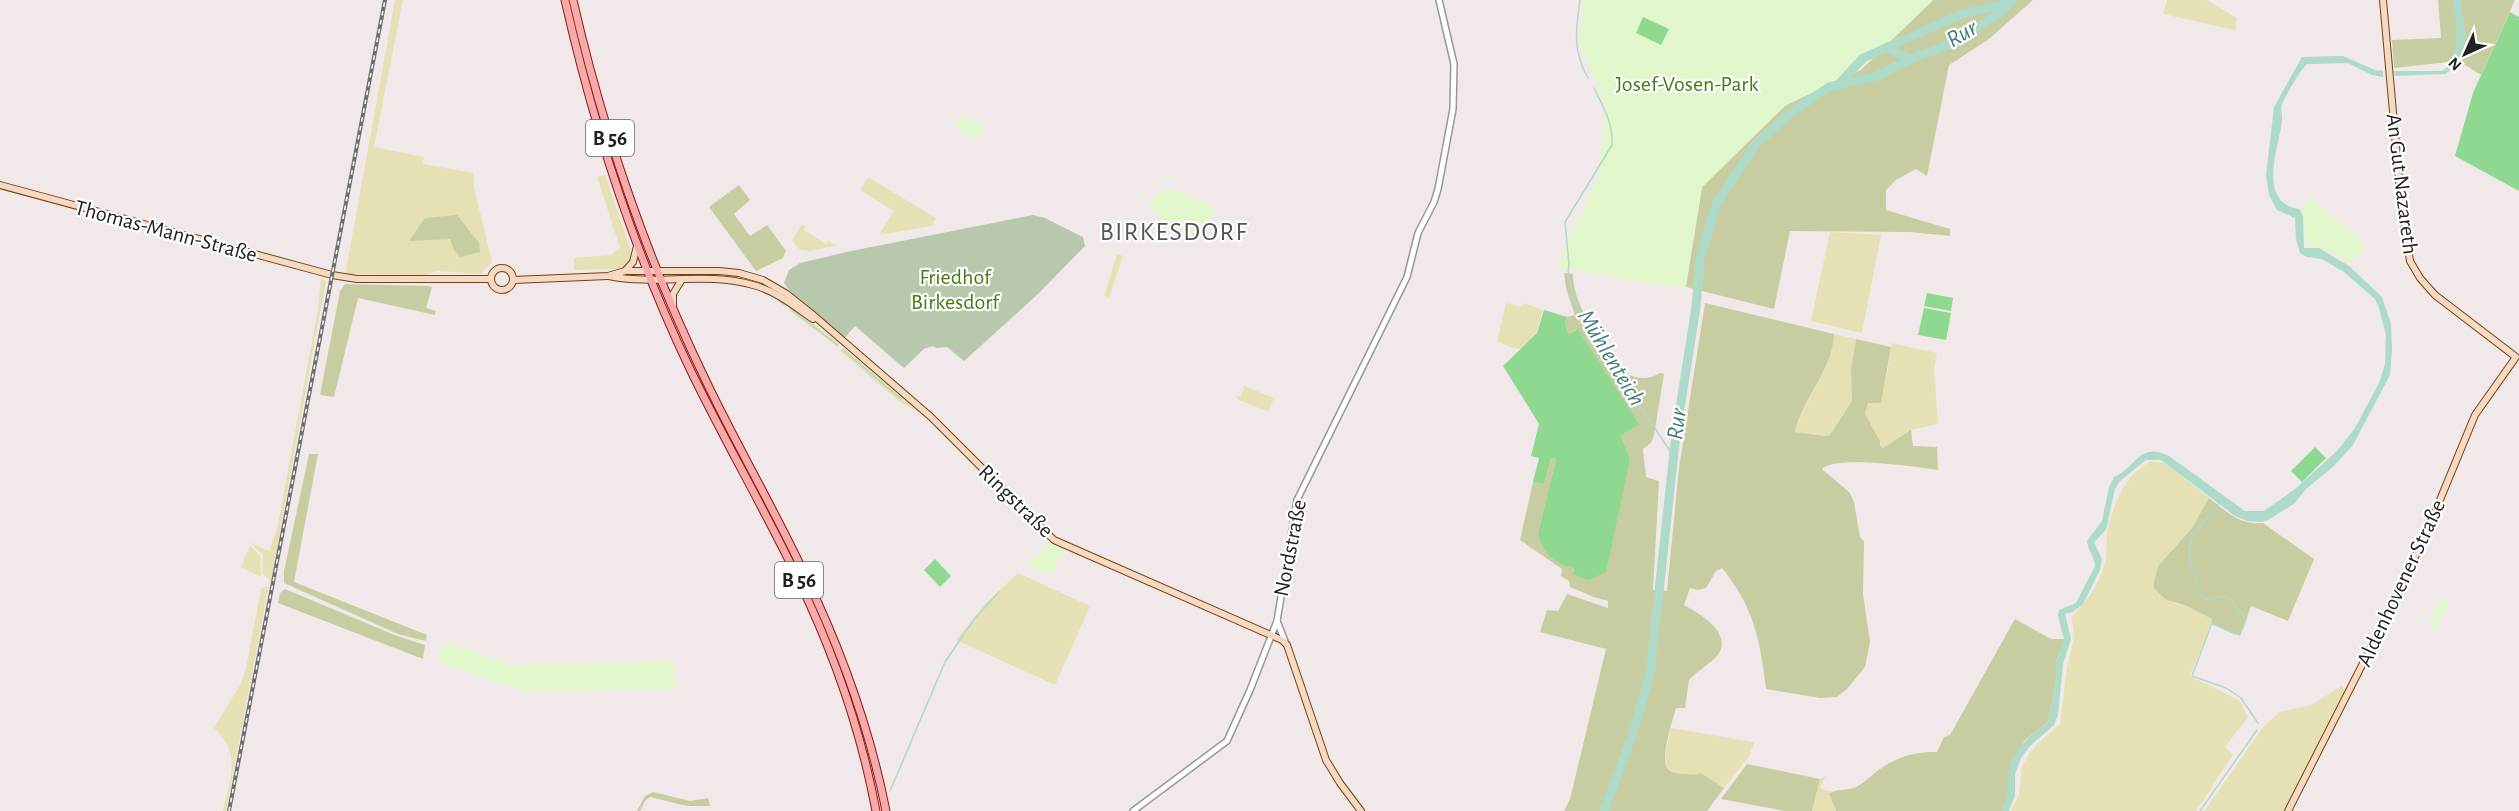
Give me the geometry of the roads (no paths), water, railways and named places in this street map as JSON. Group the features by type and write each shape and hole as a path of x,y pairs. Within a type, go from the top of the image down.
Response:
{"main road":[{"name":"B 56","path":"565,0 604,152 637,246 691,371 811,606 828,647 858,734 876,811"},
{"name":"B 56","path":"573,0 602,113 657,272 714,398 806,575 836,645 866,731 886,811"},
{"name":"An Gut Nazareth","path":"2383,0 2401,202 2410,261 2420,278 2435,295 2517,358"},
{"name":"Thomas-Mann-Straße","path":"0,185 332,275 357,279 491,279"},
{"path":"625,271 633,262 637,246"},
{"path":"501,268 510,271 513,280 509,288 501,290 494,286 491,279 494,272 501,268"},
{"name":"Ringstraße","path":"608,276 625,271 731,272 751,276 770,284 795,300 937,423 1054,540 1272,635 1287,645"},
{"path":"513,280 608,276"},
{"name":"Ringstraße","path":"608,276 651,282 727,280 764,289 790,303 826,328"},
{"path":"673,308 673,294 681,281"},
{"name":"Aldenhovener Straße","path":"2288,811 2393,604 2428,529 2475,415 2496,382 2517,358"},
{"path":"1287,645 1326,760 1361,811"}],"street":[{"name":"Nordstraße","path":"1133,811 1227,741 1272,635 1277,621 1297,500 1406,281 1417,237 1438,189 1453,109 1454,64 1440,0"},
{"path":"1277,621 1287,645"}],"waterway":[{"name":"Mühlenteich","path":"1580,0 1576,40 1579,58 1588,78"},
{"name":"Rur","path":"1604,811 1631,739 1650,674 1676,434 1696,307 1700,259 1716,205 1756,144 1790,113 1829,87 1877,76 1910,59 1951,44 1999,14 2013,0"},
{"name":"Rur","path":"1838,85 1863,58 1962,14 2010,3"},
{"name":"Rur","path":"1887,48 1910,59"},
{"name":"Mühlenteich","path":"1594,88 1609,123 1612,145 1565,222 1568,276 1574,300 1584,322 1674,457"},
{"path":"779,301 785,305"},
{"path":"791,309 837,345"},
{"path":"843,350 901,399"},
{"path":"2219,503 2192,537 2188,553 2201,597 2208,599 2225,596 2246,619 2243,628 2235,634 2212,623 2192,676 2226,688 2241,698 2258,723"},
{"path":"890,791 945,662 975,618 999,592"},
{"path":"2200,811 2257,730"}],"railway":[{"path":"229,811 385,0"}],"district":[{"name":"BIRKESDORF","path":"1174,232"}],"park label":[{"name":"Josef-Vosen-Park","path":"1687,84"},
{"name":"Friedhof Birkesdorf","path":"955,290"}]}
